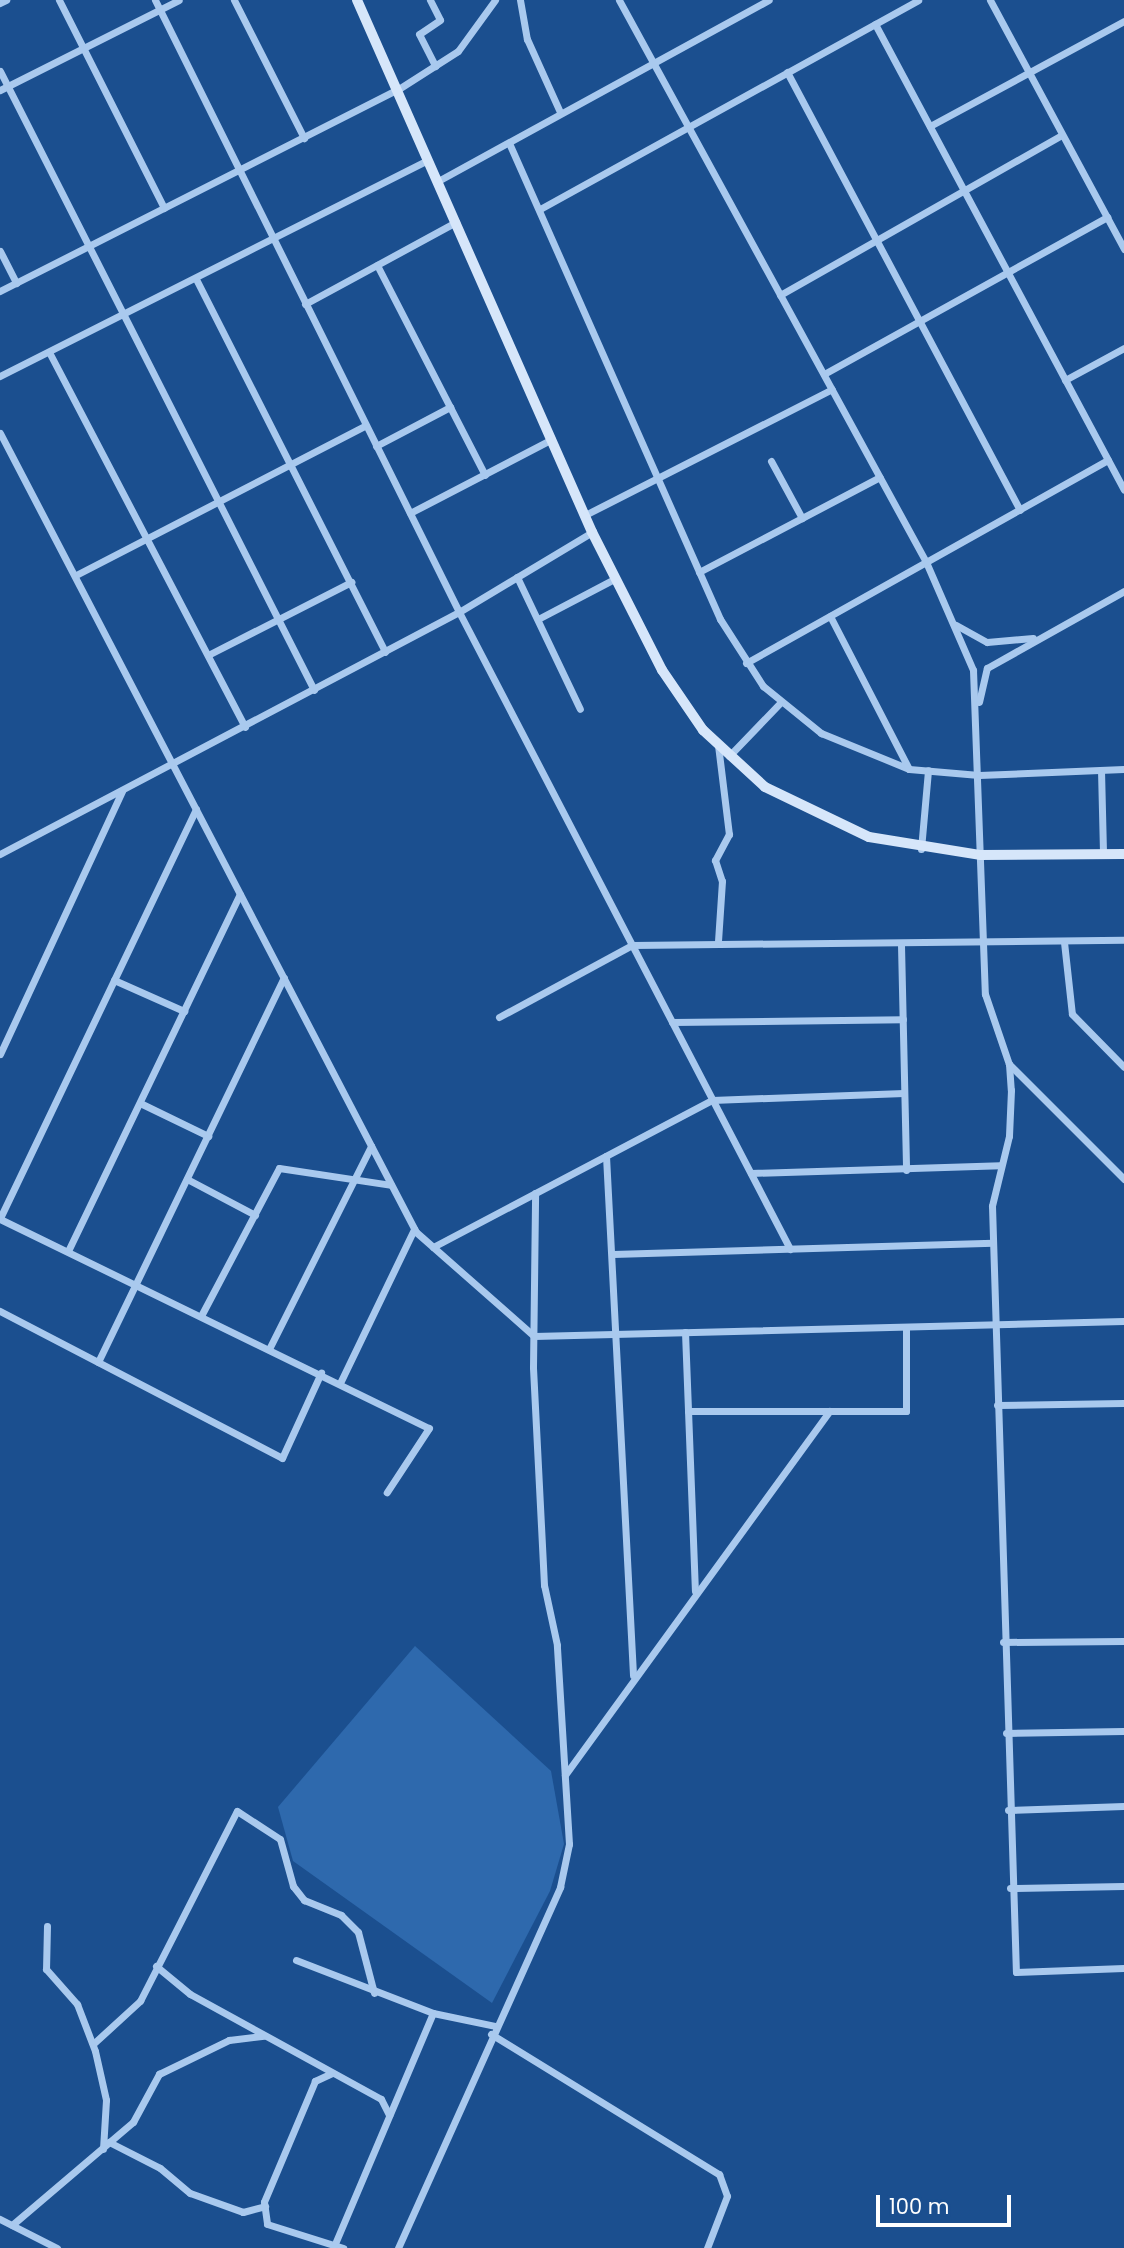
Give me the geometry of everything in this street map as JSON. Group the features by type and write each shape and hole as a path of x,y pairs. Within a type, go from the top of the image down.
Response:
{"street":[{"path":"0,3 6,0"},
{"path":"59,0 164,208"},
{"path":"155,0 459,612 790,1249"},
{"path":"4,88 179,0"},
{"path":"234,0 303,138"},
{"path":"357,0 592,532 662,670 718,745 729,757 802,810 869,837 921,849 980,855 1124,854"},
{"path":"430,0 440,20 419,34 435,66"},
{"path":"0,291 397,90 458,51 495,0"},
{"path":"520,0 527,39 560,112"},
{"path":"620,0 926,562 956,625 978,705"},
{"path":"438,181 769,0"},
{"path":"540,209 918,0"},
{"path":"990,0 1124,249"},
{"path":"930,126 1124,21"},
{"path":"875,24 1124,490"},
{"path":"0,71 4,88 89,246 314,690"},
{"path":"788,72 1020,510"},
{"path":"780,295 1062,135"},
{"path":"509,143 699,572 746,663 780,703 847,747 909,769 979,775 1124,769"},
{"path":"0,376 428,160"},
{"path":"824,374 1107,217"},
{"path":"305,304 456,222"},
{"path":"0,251 16,283"},
{"path":"377,265 485,475"},
{"path":"196,279 386,652"},
{"path":"1065,380 1124,348"},
{"path":"49,352 246,727"},
{"path":"585,515 832,389"},
{"path":"376,446 450,407"},
{"path":"76,575 366,425"},
{"path":"0,433 414,1229 534,1336 1124,1321"},
{"path":"410,513 552,439"},
{"path":"746,663 1108,460"},
{"path":"771,461 802,518"},
{"path":"699,572 880,477"},
{"path":"0,854 386,652 459,612 592,532"},
{"path":"517,577 580,709"},
{"path":"537,620 616,578"},
{"path":"208,655 351,582"},
{"path":"1124,591 987,668 978,705 981,944 985,994 1009,1064 1009,1136 1000,1165 993,1242 1010,1888 1016,1972 1124,1968"},
{"path":"830,616 909,769"},
{"path":"956,625 987,642 1038,637"},
{"path":"729,757 780,703"},
{"path":"718,745 729,834 715,860 722,881 718,942"},
{"path":"1101,770 1103,855"},
{"path":"921,849 928,771"},
{"path":"0,1054 123,790"},
{"path":"196,809 0,1219 270,1347 429,1428 387,1492"},
{"path":"68,1251 240,894"},
{"path":"499,1017 632,945 718,942 901,945 1124,940"},
{"path":"1064,942 1072,1014 1124,1067"},
{"path":"901,945 906,1170"},
{"path":"98,1362 284,978"},
{"path":"114,980 184,1011"},
{"path":"672,1022 903,1019"},
{"path":"1009,1064 1124,1179"},
{"path":"433,1247 712,1100 904,1093"},
{"path":"140,1103 208,1136"},
{"path":"270,1347 371,1146"},
{"path":"606,1156 633,1675"},
{"path":"751,1173 1000,1165"},
{"path":"202,1314 279,1168 355,1177 391,1185"},
{"path":"187,1179 254,1215"},
{"path":"398,2248 493,2029 560,1887 569,1844 557,1645 544,1585 534,1336 535,1193"},
{"path":"340,1382 414,1229"},
{"path":"613,1254 993,1242"},
{"path":"0,1311 282,1458 321,1373"},
{"path":"688,1411 906,1411 905,1327"},
{"path":"685,1332 695,1591"},
{"path":"997,1405 1124,1403"},
{"path":"564,1775 633,1675 829,1411"},
{"path":"1003,1642 1124,1641"},
{"path":"1006,1733 1124,1731"},
{"path":"1008,1810 1124,1806"},
{"path":"93,2044 140,2001 237,1811 280,1839 293,1886 304,1900 341,1915 358,1932 374,1993"},
{"path":"1010,1888 1124,1886"},
{"path":"47,1926 46,1969 77,2004 93,2044 106,2100 103,2149"},
{"path":"296,1960 374,1993 493,2029 719,2174 727,2196 707,2248"},
{"path":"156,1966 190,1994 381,2099 389,2115"},
{"path":"334,2246 433,2013"},
{"path":"12,2225 133,2122 159,2074 229,2040 264,2036"},
{"path":"332,2073 315,2081 265,2206 267,2224 343,2248"},
{"path":"109,2142 160,2168 190,2193 243,2212 265,2206"},
{"path":"0,2219 57,2248"}],"shaded area":[{"path":"415,1646 551,1771 564,1844 550,1891 492,2003 293,1861 278,1807"}]}
